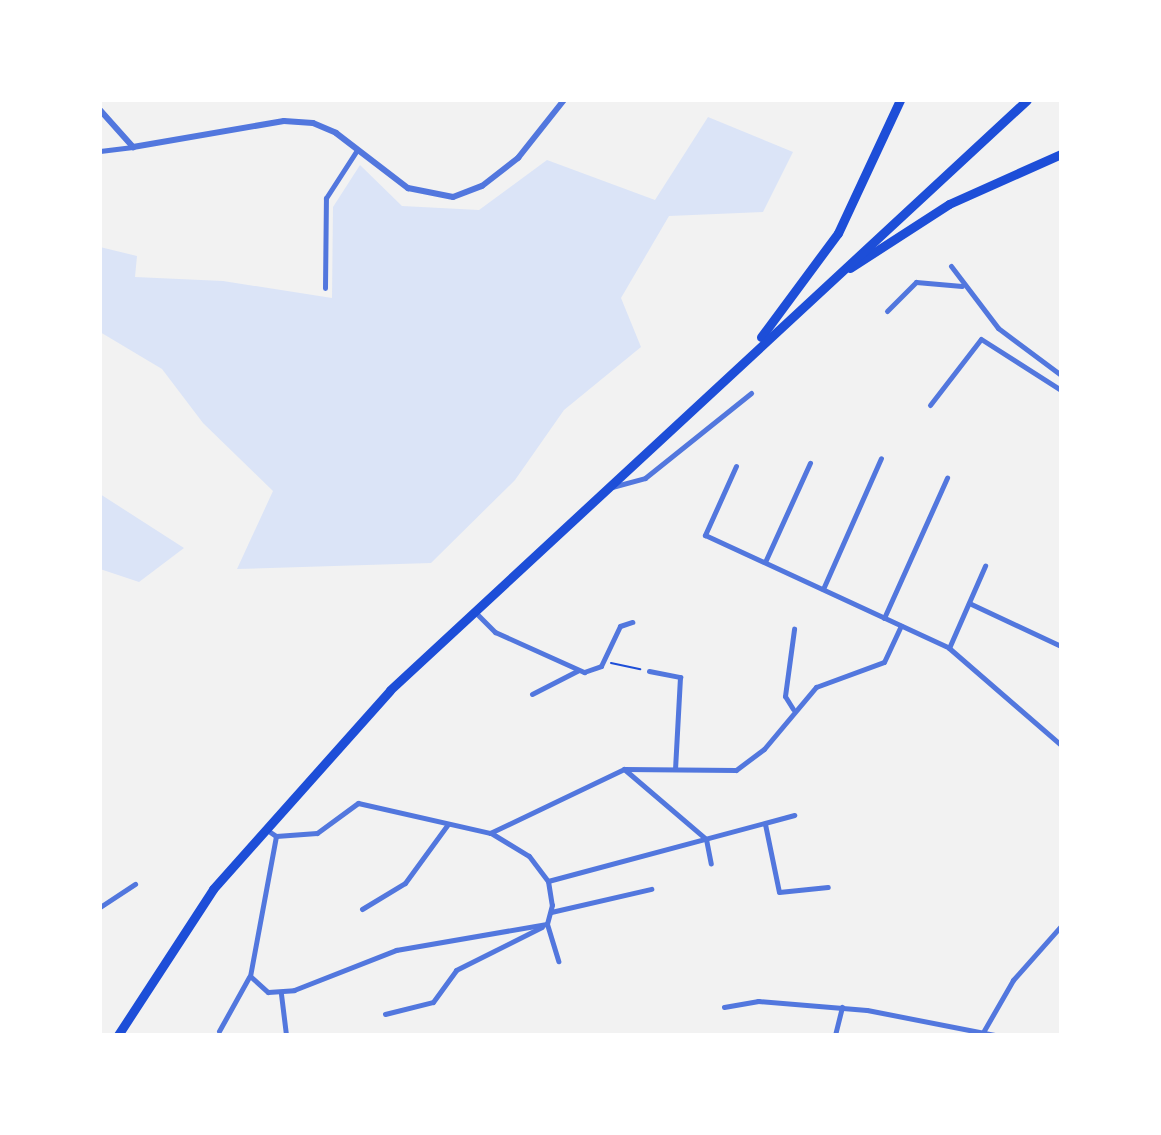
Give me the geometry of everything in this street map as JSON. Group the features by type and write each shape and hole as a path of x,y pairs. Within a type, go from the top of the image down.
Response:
{"highway":[{"path":"743,360 833,241 900,100"},
{"path":"118,1035 168,952 264,827 390,690 603,489 1027,100"},
{"path":"821,288 949,204 1061,154"}],"street":[{"path":"100,151 299,121 327,128 408,188 453,197 482,186 518,158 564,100"},
{"path":"100,110 133,147"},
{"path":"325,288 326,198 357,150"},
{"path":"951,266 963,286 998,328 1061,375"},
{"path":"887,311 916,282 963,286"},
{"path":"930,405 981,339 1061,390"},
{"path":"603,489 645,478 751,393"},
{"path":"823,589 881,458"},
{"path":"765,562 810,463"},
{"path":"736,466 705,535 949,648 1061,745"},
{"path":"884,618 947,478"},
{"path":"949,648 985,566"},
{"path":"969,603 1061,646"},
{"path":"474,610 495,632 578,670 594,671 604,661 620,626 632,622"},
{"path":"490,833 624,769 736,770 764,749 816,687 884,662 901,626"},
{"path":"794,629 785,696 794,710"},
{"path":"532,694 578,670"},
{"path":"649,671 680,677 675,769"},
{"path":"624,769 706,839 711,864"},
{"path":"264,827 276,836 317,833 358,803 490,833 529,856 548,881 551,912 547,924 558,961"},
{"path":"548,881 794,815"},
{"path":"362,909 405,883 448,824"},
{"path":"765,824 779,892 828,887"},
{"path":"219,1031 250,976 276,836"},
{"path":"100,907 135,884"},
{"path":"551,912 651,889"},
{"path":"250,976 257,986 281,994 396,950 547,924"},
{"path":"385,1014 433,1002 456,970 547,924"},
{"path":"982,1034 1013,980 1061,926"},
{"path":"281,994 286,1035"},
{"path":"724,1007 758,1001 842,1007 995,1035"},
{"path":"835,1035 842,1007"}],"path":[{"path":"604,661 649,671"}],"shaded area":[{"path":"708,117 793,152 763,212 669,216 621,298 641,347 564,410 515,480 431,563 237,569 273,491 203,423 162,369 100,332 100,247 137,256 135,277 223,281 332,298 333,207 360,165 402,206 479,210 547,160 655,200"},
{"path":"100,494 184,548 139,582 100,569"}]}
